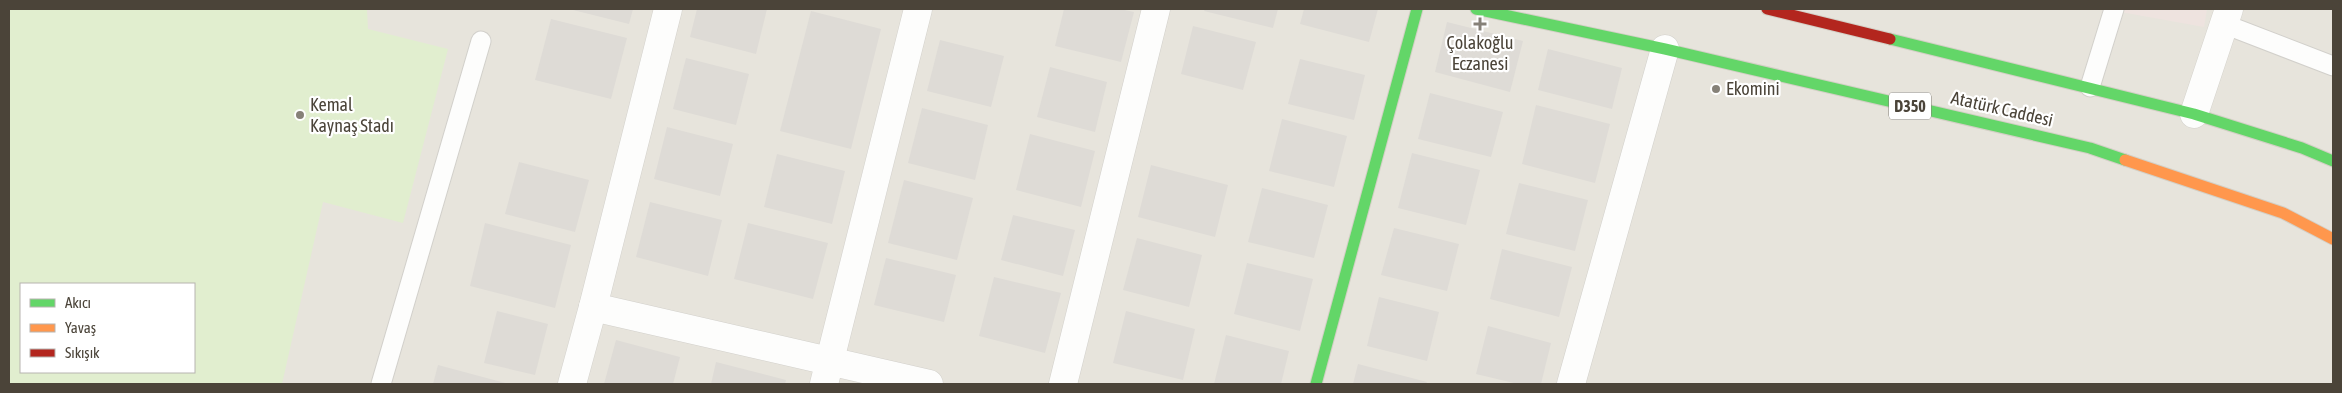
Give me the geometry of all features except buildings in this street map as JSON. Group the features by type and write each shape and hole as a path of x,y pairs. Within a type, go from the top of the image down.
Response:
{"main road":[{"path":"1316,384 1416,9"},
{"name":"Atatürk Caddesi","path":"1476,9 1665,49 2090,148 2283,213 2333,239"},
{"path":"1767,9 2090,86 2194,114 2302,148 2333,161"}],"street":[{"path":"572,384 594,307 668,9"},
{"path":"827,373 918,9"},
{"path":"1063,384 1156,9"},
{"path":"2194,114 2226,16"},
{"path":"1571,384 1665,49"},
{"path":"594,307 827,373 930,384"}],"lane":[{"path":"2090,86 2114,9"},
{"path":"2226,16 2333,66"},
{"path":"381,384 481,41"}],"shaded area":[{"path":"9,9 2333,9 2333,384 9,384"},
{"path":"2104,9 2207,9 2204,27"}],"green space":[{"path":"9,9 367,9 368,29 448,49 403,223 323,202 282,384 9,384"}],"traffic: fast":[{"path":"1316,384 1417,9"},
{"path":"1476,9 1665,49 2090,148 2125,160"},
{"path":"1890,39 2194,114 2302,148 2333,161"}],"traffic: slow":[{"path":"2125,160 2283,213 2333,239"}],"traffic: jam":[{"path":"1767,9 1890,39"}],"place":[{"name":"Çolakoğlu Eczanesi","path":"1480,24"},
{"name":"Ekomini","path":"1716,89"},
{"name":"Kemal Kaynaş Stadı","path":"300,115"}]}
